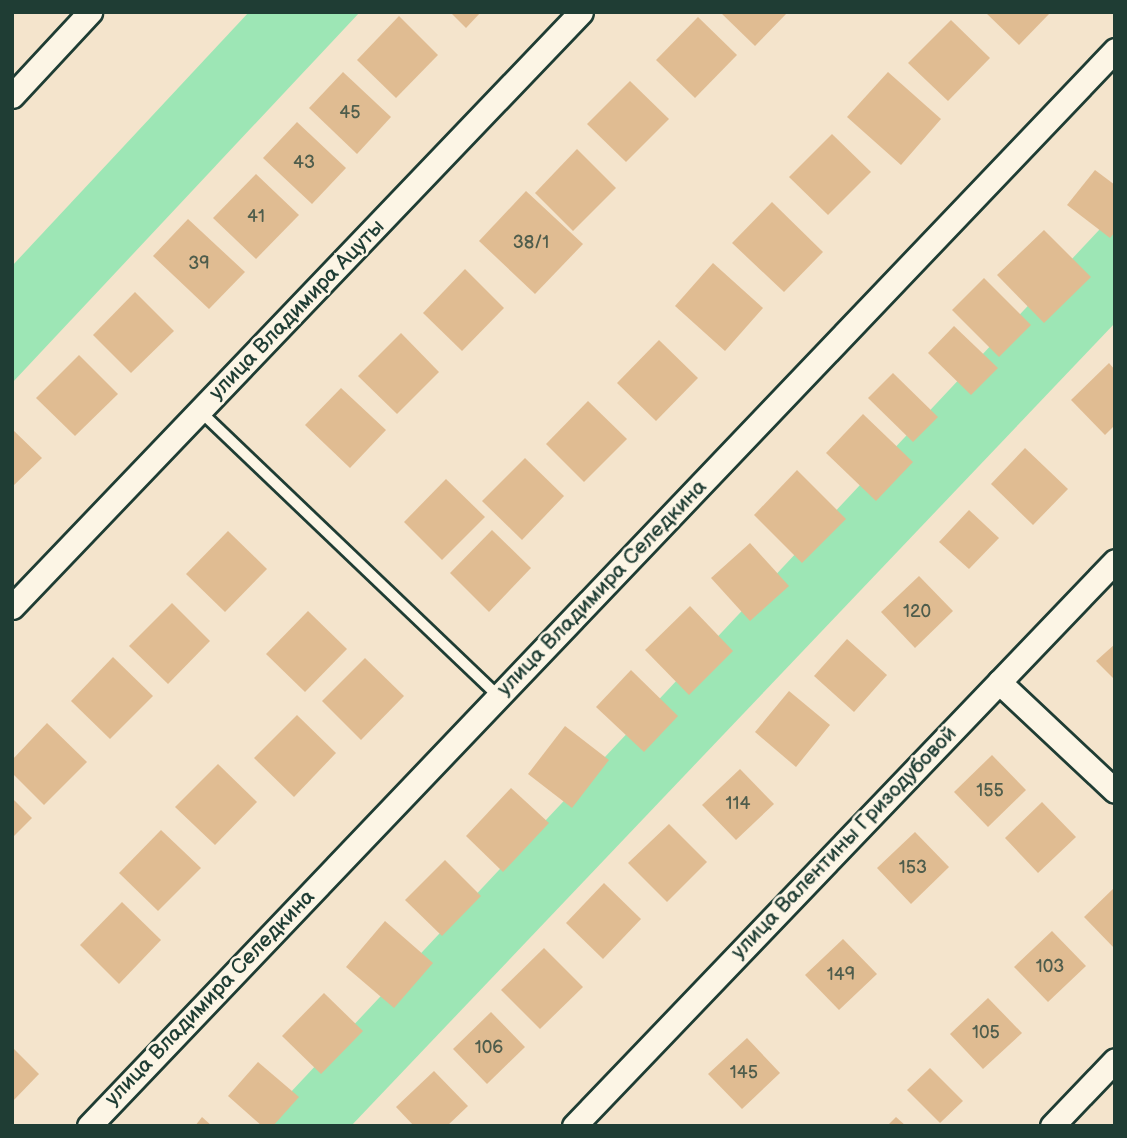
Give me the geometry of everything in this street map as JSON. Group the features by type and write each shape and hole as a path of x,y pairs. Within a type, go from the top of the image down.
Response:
{"street":[{"path":"12,96 90,12"},
{"name":"улица Владимира Ацуты","path":"12,607 582,12"},
{"name":"улица Владимира Селедкина","path":"89,1126 1115,50"},
{"name":"улица Валентины Гризодубовой","path":"574,1126 1115,561"},
{"path":"999,682 1115,791"},
{"path":"1052,1126 1115,1060"}],"lane":[{"path":"200,411 498,696"}],"green space":[{"path":"249,12 360,12 12,383 12,266"},
{"path":"1115,213 1115,323 351,1126 259,1126"}],"building":[{"path":"450,12 481,12 466,28"},
{"path":"720,12 788,12 755,46"},
{"path":"985,12 1051,12 1019,45"},
{"path":"399,16 438,55 396,98 357,60"},
{"path":"698,17 737,55 695,98 656,60"},
{"path":"951,20 990,58 948,101 908,63"},
{"path":"343,72 391,117 357,154 309,108"},
{"path":"888,72 941,119 901,165 847,117"},
{"path":"630,81 669,119 626,162 587,124"},
{"path":"297,122 346,168 312,204 263,158"},
{"path":"832,134 871,172 828,215 789,177"},
{"path":"577,149 616,188 573,231 535,193"},
{"path":"1095,170 1115,185 1115,232 1110,238 1067,205"},
{"path":"256,174 299,215 256,259 213,218"},
{"path":"526,191 583,244 535,294 479,241"},
{"path":"772,202 823,252 784,292 732,243"},
{"path":"188,219 245,272 209,309 153,256"},
{"path":"1044,230 1091,277 1044,323 997,275"},
{"path":"713,263 763,308 725,351 675,306"},
{"path":"465,269 504,308 462,351 423,313"},
{"path":"984,278 1031,325 999,357 952,310"},
{"path":"135,292 174,331 131,373 93,335"},
{"path":"954,326 998,368 971,395 928,353"},
{"path":"401,333 439,372 397,414 358,376"},
{"path":"659,340 698,378 656,421 617,383"},
{"path":"79,355 118,394 75,436 36,398"},
{"path":"1109,363 1115,370 1115,425 1105,435 1071,400"},
{"path":"893,373 938,417 913,442 868,398"},
{"path":"341,388 386,430 350,468 305,425"},
{"path":"588,401 627,439 584,482 546,444"},
{"path":"863,414 913,462 876,501 826,453"},
{"path":"12,429 42,458 12,487"},
{"path":"1025,448 1068,489 1033,525 991,484"},
{"path":"525,458 564,496 522,540 482,501"},
{"path":"797,470 846,519 802,563 754,515"},
{"path":"446,479 485,517 442,560 404,522"},
{"path":"969,510 999,538 969,569 939,542"},
{"path":"492,530 531,568 489,612 450,573"},
{"path":"228,531 267,569 225,612 186,574"},
{"path":"750,543 789,586 750,621 711,578"},
{"path":"919,576 953,611 915,648 881,612"},
{"path":"172,603 210,641 168,684 129,646"},
{"path":"690,606 733,651 689,695 645,650"},
{"path":"308,611 347,649 305,692 266,654"},
{"path":"847,639 887,675 854,712 814,676"},
{"path":"1115,644 1115,680 1096,661"},
{"path":"113,657 153,696 110,739 71,701"},
{"path":"365,658 404,696 361,740 322,701"},
{"path":"631,670 678,716 644,752 596,707"},
{"path":"789,691 830,725 796,767 755,732"},
{"path":"297,715 336,753 294,797 254,758"},
{"path":"47,723 87,762 44,805 12,773 12,760"},
{"path":"565,726 609,760 572,808 528,774"},
{"path":"992,755 1026,790 988,827 954,792"},
{"path":"218,764 257,802 215,845 175,807"},
{"path":"740,769 774,804 736,840 702,805"},
{"path":"511,788 549,823 503,872 466,836"},
{"path":"12,798 32,818 12,838"},
{"path":"1042,802 1076,837 1038,873 1005,838"},
{"path":"669,824 707,862 667,902 628,863"},
{"path":"161,830 201,868 158,911 119,873"},
{"path":"915,832 949,867 911,904 877,868"},
{"path":"445,860 481,896 442,936 405,900"},
{"path":"604,883 641,919 603,959 566,923"},
{"path":"1115,887 1115,949 1084,917"},
{"path":"122,902 161,940 119,984 80,945"},
{"path":"385,921 433,963 394,1008 346,967"},
{"path":"1052,931 1086,966 1048,1002 1014,967"},
{"path":"843,939 877,974 839,1010 805,975"},
{"path":"544,948 583,987 540,1029 501,990"},
{"path":"324,993 363,1031 321,1074 282,1036"},
{"path":"988,998 1022,1033 983,1069 950,1034"},
{"path":"491,1012 525,1047 487,1084 453,1049"},
{"path":"747,1038 780,1073 742,1109 708,1074"},
{"path":"12,1047 39,1074 12,1102"},
{"path":"258,1062 299,1097 273,1126 262,1126 228,1096"},
{"path":"930,1068 963,1101 940,1123 907,1090"},
{"path":"434,1071 468,1106 447,1126 414,1126 396,1107"},
{"path":"202,1117 212,1126 195,1126"},
{"path":"896,1117 906,1126 887,1126"}]}
